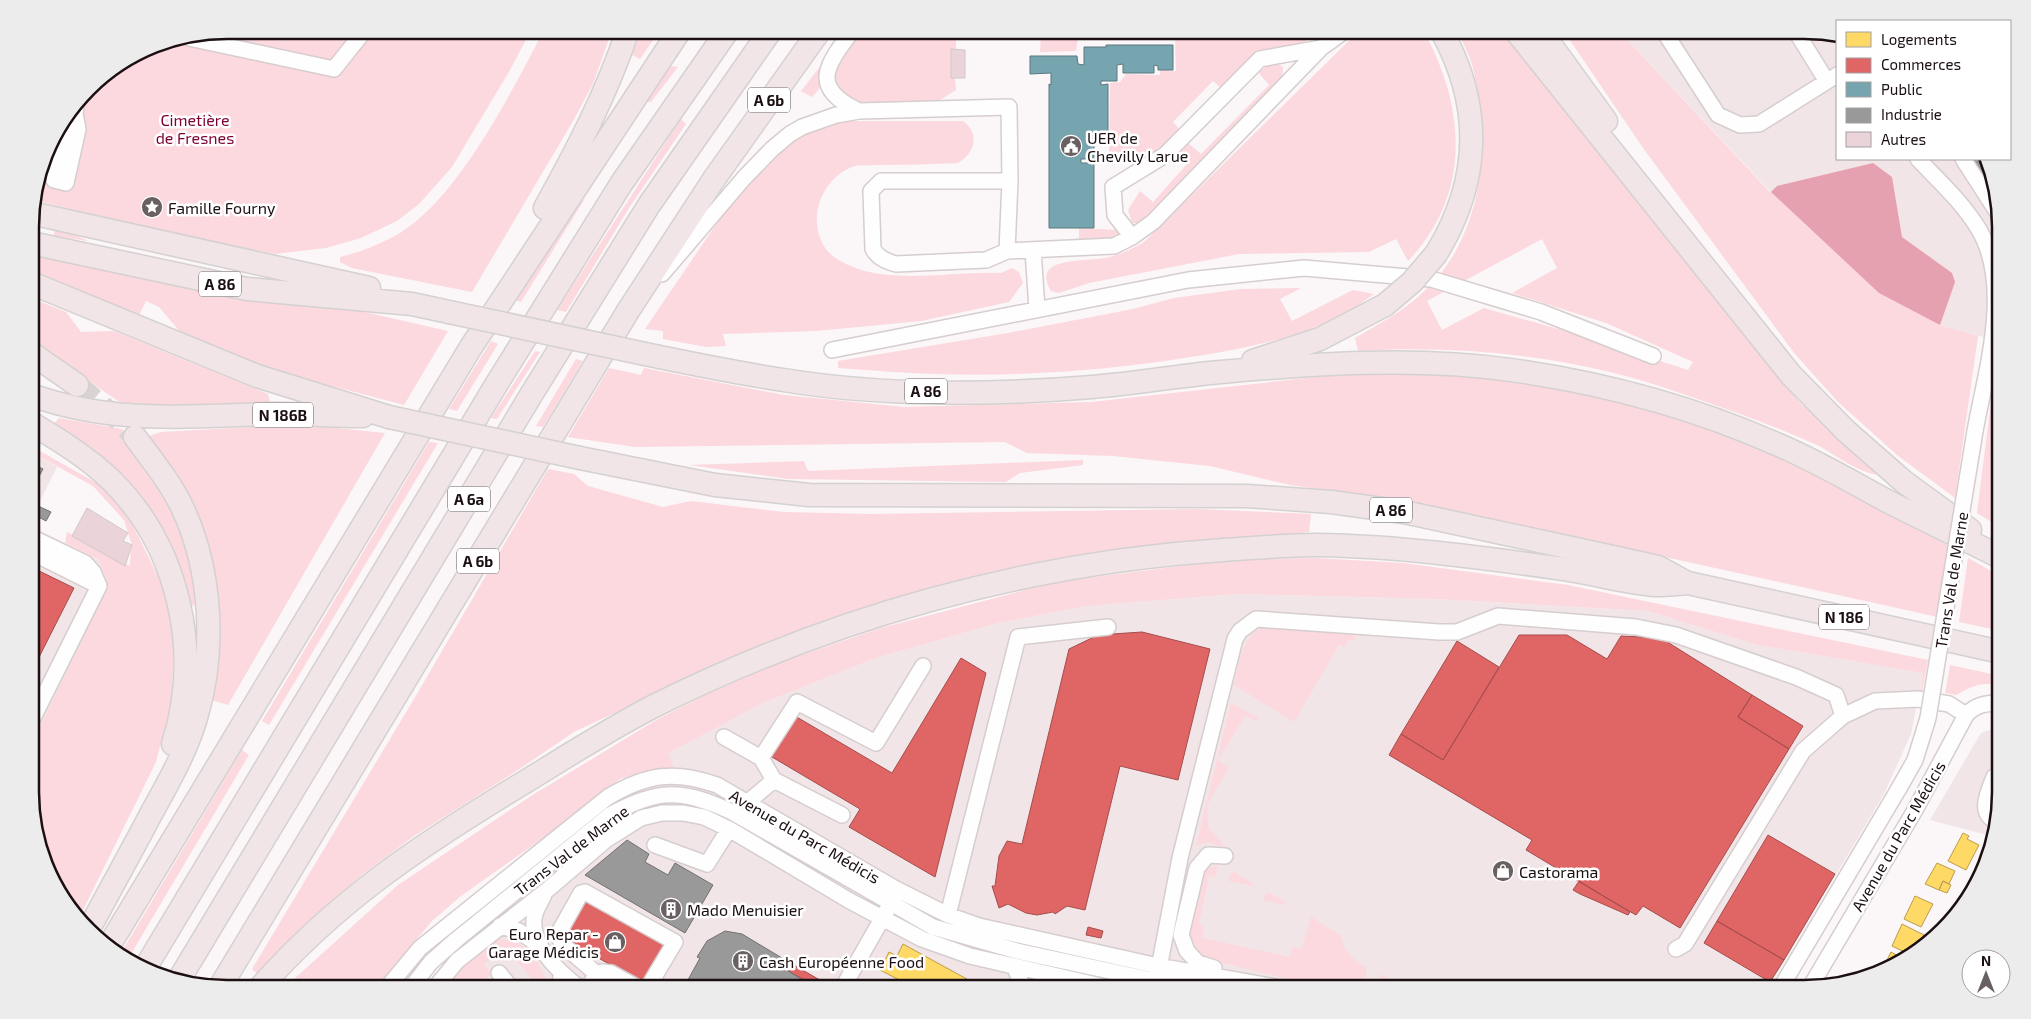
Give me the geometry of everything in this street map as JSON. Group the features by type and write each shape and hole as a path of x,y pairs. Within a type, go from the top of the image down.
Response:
{"highway":[{"path":"470,347 590,127 611,78 625,39"},
{"path":"112,941 470,347 674,39"},
{"name":"A 6a","path":"148,963 496,385 615,192 722,39"},
{"name":"A 6a","path":"182,975 531,395 644,213 766,39"},
{"name":"A 6b","path":"224,980 628,311 714,179 813,39"},
{"path":"797,61 817,39"},
{"path":"1208,374 1320,339 1385,305 1412,282 1436,254 1458,212 1468,183 1472,151 1471,121 1466,89 1445,39"},
{"path":"1522,39 1791,375 1846,430 1903,481 1992,546"},
{"path":"1546,39 1631,156 1643,192"},
{"path":"39,215 375,289 412,304"},
{"name":"A 86","path":"39,245 247,289 412,304 645,354 792,382 855,388 973,392 1094,387 1274,368 1394,363 1508,369 1581,381 1647,398 1725,423 1779,444 1834,471 1885,500 1992,552"},
{"name":"A 86","path":"39,286 257,376 389,417 715,485 809,495 1247,496 1331,502 1404,512 1658,567 1684,581"},
{"path":"39,359 76,385"},
{"name":"N 186B","path":"39,397 77,409 128,417 177,418 276,414 389,417"},
{"path":"39,428 88,460 129,500 149,530 176,590 183,624 184,688 174,742 154,791 155,808"},
{"path":"92,923 176,768 196,718 203,690 209,623 197,548 183,510 163,474 135,437"},
{"path":"267,980 291,954 347,902 430,840 605,733 676,696 750,663 831,631 924,602 999,582 1097,564 1187,553 1295,546 1424,552 1571,570 1655,585 1684,581"},
{"name":"N 186","path":"1684,581 1992,650"}],"street":[{"path":"200,40 334,69 358,39"},
{"path":"846,39 833,56 828,79 829,89 836,98 859,111"},
{"path":"1010,181 881,181 871,191 872,249 876,255 896,264 986,260 1006,251 1114,246 1132,237 1153,222 1321,48 1334,39"},
{"path":"1669,39 1718,115 1740,125 1759,124 1832,78 1802,39"},
{"path":"1132,237 1115,215 1113,187 1165,155 1260,59 1321,48"},
{"path":"628,311 772,149 790,134 814,122 859,111 1009,107 1010,181 1006,251"},
{"name":"Trans Val de Marne","path":"1919,160 1959,203 1979,230 1992,267"},
{"path":"1963,160 1991,203"},
{"path":"1033,250 1037,309"},
{"path":"832,350 1188,280 1304,268 1431,279 1541,312 1653,356"},
{"name":"Trans Val de Marne","path":"1785,980 1915,760 1928,718 1992,334"},
{"path":"39,541 85,564 93,572 99,586 39,706"},
{"path":"39,556 99,586"},
{"path":"1156,980 1180,858 1235,638 1240,631 1256,620 1457,632 1498,616 1636,627 1676,635 1796,676 1836,695 1843,716"},
{"path":"948,915 1018,637 1108,627"},
{"path":"761,758 797,702 876,743 923,666"},
{"path":"1676,949 1686,944 1803,750 1843,716 1875,701 1918,699 1950,704 1966,715 1972,708 1992,703"},
{"name":"Avenue du Parc Médicis","path":"1814,980 1915,810 1966,715"},
{"path":"724,736 761,758 774,780 842,815"},
{"name":"Avenue du Parc Médicis","path":"393,980 420,948 601,802 628,785 650,778 672,775 694,777 717,785 896,889 948,915 979,926 1158,966 1238,980"},
{"path":"747,803 774,780"},
{"path":"1991,818 1986,810 1986,799 1992,783"},
{"name":"Trans Val de Marne","path":"417,980 431,962 456,940 610,815 635,801 659,796 684,794 715,804 886,911 975,940 1135,980"},
{"name":"Avenue du Parc Médicis","path":"441,980 456,961 546,891 606,840 641,818 662,813 683,813 704,817 729,829 850,901 886,911 922,940 970,956 1075,980"},
{"path":"654,845 708,864 729,829"},
{"path":"1225,856 1208,856 1197,868 1181,935 1187,951 1198,963 1258,980"},
{"path":"847,980 886,911 896,889"},
{"path":"546,891 535,916 541,947 559,980"},
{"path":"598,975 562,944 558,934 581,893 585,892 675,942 652,980"},
{"path":"500,926 519,931 541,947"},
{"path":"1014,966 1020,980"},
{"path":"594,980 602,972 611,973 624,980"},
{"path":"499,973 505,980"}],"shaded area":[{"path":"1626,39 1816,39 1836,41 1836,160 1980,160 1989,190 1992,215 1992,338 1978,336 1940,325 1952,273 1902,237 1892,177 1873,163 1777,186 1771,192"},
{"path":"1873,163 1892,177 1902,237 1952,273 1955,282 1940,325 1879,293 1771,192 1777,186"},
{"path":"39,457 57,467 39,503"},
{"path":"39,530 126,574 44,836 39,804"},
{"path":"1236,594 1436,599 1648,611 1757,645 1923,673 1911,734 1884,794 1773,980 449,980 498,937 621,840 622,821 646,763 761,704 876,658 998,623 1087,606"},
{"path":"1992,729 1992,804 1987,835 1930,820 1981,733"}],"green space":[{"name":"Cimetière de Fresnes","path":"215,39 526,39 452,167 419,204 397,221 361,238 326,248 275,254 170,233 40,201 45,178 53,155 70,122 103,85 122,70 144,58 178,45"},
{"path":"539,39 609,39 593,84 573,121 472,292 352,268 340,262 340,257 386,241 400,233 422,216 443,195 482,141"},
{"path":"638,39 654,39 640,59 632,55"},
{"path":"855,39 956,39 956,50 951,50 951,78 955,78 956,90 937,102 854,102 837,89 834,76 840,59"},
{"path":"1041,39 1078,39 1076,51 1040,52"},
{"path":"1175,39 1308,39 1302,45 1271,51 1223,90 1213,81 1173,122 1182,132 1161,153 1136,160 1109,157 1110,83 1120,82 1126,74 1160,75 1160,70 1176,71"},
{"path":"1351,39 1427,39 1448,89 1454,119 1456,149 1452,179 1443,207 1429,235 1408,261 1396,239 1369,252 1239,254 1089,283 1059,293 1051,291 1046,280 1048,272 1054,266 1074,261 1110,257 1144,242"},
{"path":"1461,39 1509,39 1735,324 1801,404 1885,475 1858,469 1817,445 1732,411 1656,385 1610,372 1548,360 1484,352 1421,349 1358,351 1355,338 1419,296 1437,278 1453,255 1466,231 1474,205 1482,150 1478,94 1468,53","holes":["1542,239 1557,268 1512,293 1606,323 1693,362 1688,370 1583,336 1484,308 1442,330 1427,301"]},
{"path":"1569,39 1626,39 1770,192 1777,186 1873,163 1892,177 1902,237 1952,273 1955,282 1940,325 1978,336 1955,498 1897,455 1837,401 1795,354 1643,148"},
{"path":"826,59 819,89 812,97 801,91"},
{"path":"1276,63 1283,67 1282,83 1142,223 1132,223 1128,210 1140,191 1153,202 1188,163 1181,156 1181,152 1188,143 1201,154 1269,85 1259,73 1267,65"},
{"path":"667,66 678,67 651,102 641,102"},
{"path":"681,119 686,124 629,208 566,312 557,310"},
{"path":"850,121 963,121 969,126 974,138 968,154 958,163 857,166 841,173 825,190 817,211 819,235 830,254 838,260 858,269 892,275 928,276 1001,273 1012,268 1019,272 1023,283 1009,302 921,321 816,331 723,334 726,346 706,347 663,339 663,331 645,329 732,201 763,165 802,133 826,125"},
{"path":"577,199 584,200 521,302 515,300"},
{"path":"55,228 89,241 54,236"},
{"path":"1079,228 1116,230 1119,233 1118,238 1104,242 1079,242"},
{"path":"39,256 236,296 356,310 448,331 404,405 282,373 181,333 159,307 146,301 139,315 39,273"},
{"path":"1301,288 1280,299 1292,321 1353,290 1374,294 1342,315 1290,336 1234,349 1165,361 1100,369 969,375 838,368 838,361 1008,333 1133,309 1174,298 1241,289"},
{"path":"39,301 66,312 81,332 114,331 268,394 270,402 174,408 136,406 118,401 39,347"},
{"path":"491,341 498,344 457,411 449,409"},
{"path":"535,351 540,352 497,419 491,418"},
{"path":"576,359 583,361 543,427 536,426"},
{"path":"609,368 641,375 644,368 784,395 904,407 1091,402 1334,375 1455,374 1523,381 1624,401 1698,422 1781,455 1949,546 1938,617 1415,502 1290,485 1210,466 1113,456 1027,453 1005,442 635,447 568,437"},
{"path":"1992,394 1992,522 1977,513"},
{"path":"59,418 122,429 138,450 163,491 181,533 199,605 188,606 177,567 52,426"},
{"path":"268,426 336,428 385,433 228,705 211,700 218,663 219,630 183,486 149,436 161,432"},
{"path":"429,442 438,443 269,725 262,721"},
{"path":"39,451 100,485 128,516 162,584 174,627 172,699 156,762 82,912 70,897 58,875 42,829 39,804 39,729 104,595 106,579 99,560 65,543 67,532 130,566 131,542 124,520 93,486 39,456"},
{"path":"1083,460 1083,465 1020,473 1006,482 788,479 689,465 804,461 808,471"},
{"path":"548,469 574,474 588,486 663,507 691,501 784,512 871,514 1198,509 1311,514 1309,532 1158,546 730,659 574,732 414,836 362,875 302,927 259,976 252,969 417,694"},
{"path":"1315,558 1403,563 1568,585 1928,660 1922,692 1920,691 1923,673 1757,645 1648,611 1436,599 1236,594 1087,606 998,623 876,658 761,704 668,753 674,768 642,772 620,779 560,826 461,896 432,921 383,980 293,980 398,885 531,796 658,719 707,694 778,663 881,628 1056,582 1235,559"},
{"path":"1968,558 1992,572 1992,629 1959,622"},
{"path":"1264,627 1355,633 1355,640 1348,640 1345,647 1339,645 1294,722 1234,685 1246,643 1250,636"},
{"path":"1950,665 1992,674 1992,685 1983,684 1972,687 1956,695 1945,693"},
{"path":"1231,703 1258,718 1256,721 1245,716 1218,760 1229,767 1207,805 1208,827 1225,847 1207,842 1196,846"},
{"path":"242,750 249,755 131,954 123,950"},
{"path":"1218,865 1215,877 1209,876 1199,924 1204,926 1202,938 1290,957 1292,947 1302,948 1311,917 1341,936 1344,947 1350,955 1367,968 1365,980 1292,980 1207,959 1200,955 1194,942 1189,940 1201,879 1206,869"},
{"path":"1235,872 1252,883 1253,886 1229,881 1231,873"},
{"path":"1266,893 1270,893 1287,905 1263,900"},
{"path":"501,939 515,942 522,946 536,961 547,980 532,980 514,956 504,962 497,954 484,964 491,974 483,980 447,980 456,970 494,941"},
{"path":"1380,974 1390,980 1380,980"}],"building: Logements":[{"path":"1963,833 1969,836 1967,839 1979,845 1966,870 1948,861"},
{"path":"1937,863 1955,871 1949,884 1943,881 1939,890 1925,884"},
{"path":"1943,881 1951,885 1947,893 1939,890"},
{"path":"1915,896 1933,904 1921,927 1904,919"},
{"path":"1902,924 1924,935 1923,938 1904,952 1892,946"},
{"path":"903,944 969,980 899,980 880,970 889,952 897,956"},
{"path":"1891,952 1897,955 1887,961"}],"building: Commerces":[{"path":"39,571 74,588 39,657"},
{"path":"1142,632 1210,649 1178,780 1120,766 1085,910 1067,906 1055,914 1053,912 1037,915 1026,913 1008,904 999,908 992,886 995,886 999,856 1007,841 1022,844 1069,649 1098,635"},
{"path":"1519,635 1567,635 1607,659 1621,636 1661,638 1752,695 1738,717 1789,749 1680,928 1643,906 1636,915 1605,897 1526,850 1532,840 1389,755 1401,734 1443,760"},
{"path":"1457,641 1499,667 1443,760 1401,734"},
{"path":"961,658 986,673 935,877 849,827 860,809 772,757 795,716 892,773"},
{"path":"1752,695 1803,726 1789,749 1738,717"},
{"path":"1768,835 1835,874 1784,960 1717,921"},
{"path":"1579,881 1630,912 1628,915 1573,890"},
{"name":"Euro Repar - Garage Médicis","path":"585,896 667,945 646,980 637,980 588,952 583,960 562,935"},
{"path":"1717,921 1784,960 1771,980 1767,980 1704,943"},
{"path":"1088,927 1103,931 1101,938 1086,935"},
{"path":"792,964 820,980 804,980 788,971"}],"building: Public":[{"name":"UER de Chevilly Larue","path":"1106,45 1173,45 1173,70 1158,70 1158,66 1154,65 1154,73 1123,73 1123,64 1117,65 1117,81 1101,81 1101,85 1108,84 1108,133 1094,133 1094,159 1081,159 1081,163 1094,163 1094,228 1049,228 1049,84 1051,85 1051,73 1030,74 1030,56 1077,56 1078,64 1084,65 1084,47 1106,47"}],"building: Industrie":[{"path":"1972,160 1980,160 1988,185"},
{"path":"39,467 43,469 39,476"},
{"path":"39,506 51,512 46,521 39,517"},
{"name":"Mado Menuisier","path":"627,840 649,854 645,862 668,875 675,863 713,885 685,933 585,875"},
{"name":"Cash Européenne Food","path":"725,931 742,934 792,964 788,971 803,980 688,980 700,958 697,957 707,941"}],"building: Autres":[{"path":"951,49 965,50 965,78 951,78"},
{"path":"87,508 128,533 123,541 132,545 125,566 72,536"}],"tunnel":[{"path":"77,385 120,421 135,437"}],"place":[{"name":"UER de Chevilly Larue","path":"1071,146"},
{"name":"Famille Fourny","path":"152,207"},
{"name":"Castorama","path":"1503,871"},
{"name":"Mado Menuisier","path":"671,909"},
{"name":"Euro Repar - Garage Médicis","path":"615,942"},
{"name":"Cash Européenne Food","path":"743,961"}]}
